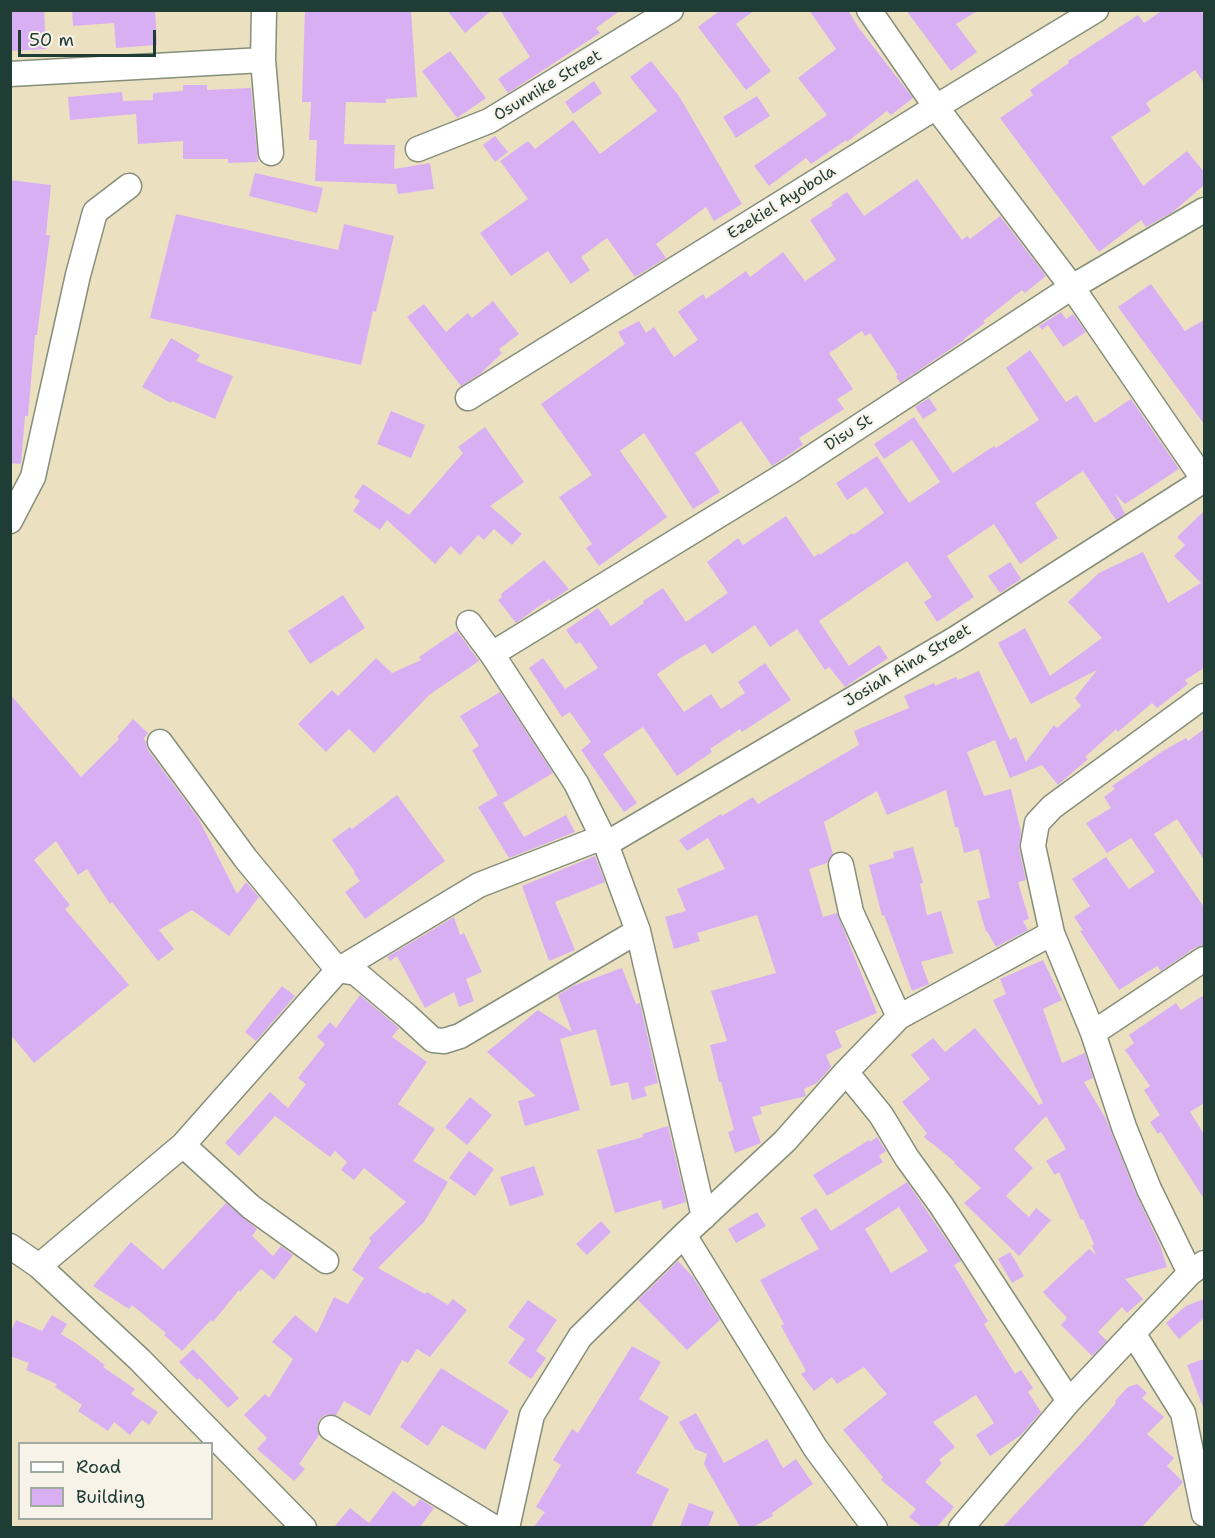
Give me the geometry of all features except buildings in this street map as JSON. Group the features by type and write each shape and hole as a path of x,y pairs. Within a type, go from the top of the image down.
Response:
{"street":[{"path":"264,10 263,60 271,153"},
{"name":"Osunnike Street","path":"418,149 489,121 671,10"},
{"path":"869,10 936,107 1072,287 1204,480"},
{"name":"Ezekiel Ayobola","path":"468,398 1096,10"},
{"path":"10,74 263,60"},
{"path":"10,521 33,477 78,275 95,212 129,186"},
{"name":"Disu St","path":"492,654 791,471 1072,287 1204,210"},
{"name":"Josiah Aina Street","path":"39,1266 183,1145 338,970 479,885 604,841 955,639 1204,480"},
{"path":"469,623 492,654 576,783 604,841 638,931 705,1217"},
{"path":"961,1527 1069,1401 1197,1268 1149,1189 1124,1127 1093,1033 1052,933 1033,846 1037,823 1052,807 1204,696"},
{"path":"160,742 246,859 338,970 356,973 433,1040 444,1041 460,1036 638,931"},
{"path":"841,865 851,912 899,1017"},
{"path":"507,1527 532,1415 580,1337 684,1235 785,1141 899,1017 1052,933"},
{"path":"1093,1033 1204,959"},
{"path":"846,1072 882,1115 907,1158 941,1205 1069,1401"},
{"path":"183,1145 251,1207 326,1262"},
{"path":"684,1235 816,1449 875,1527"},
{"path":"10,1246 39,1266 140,1360 304,1527"},
{"path":"1133,1333 1183,1413 1204,1509"},
{"path":"331,1428 495,1527"}]}
